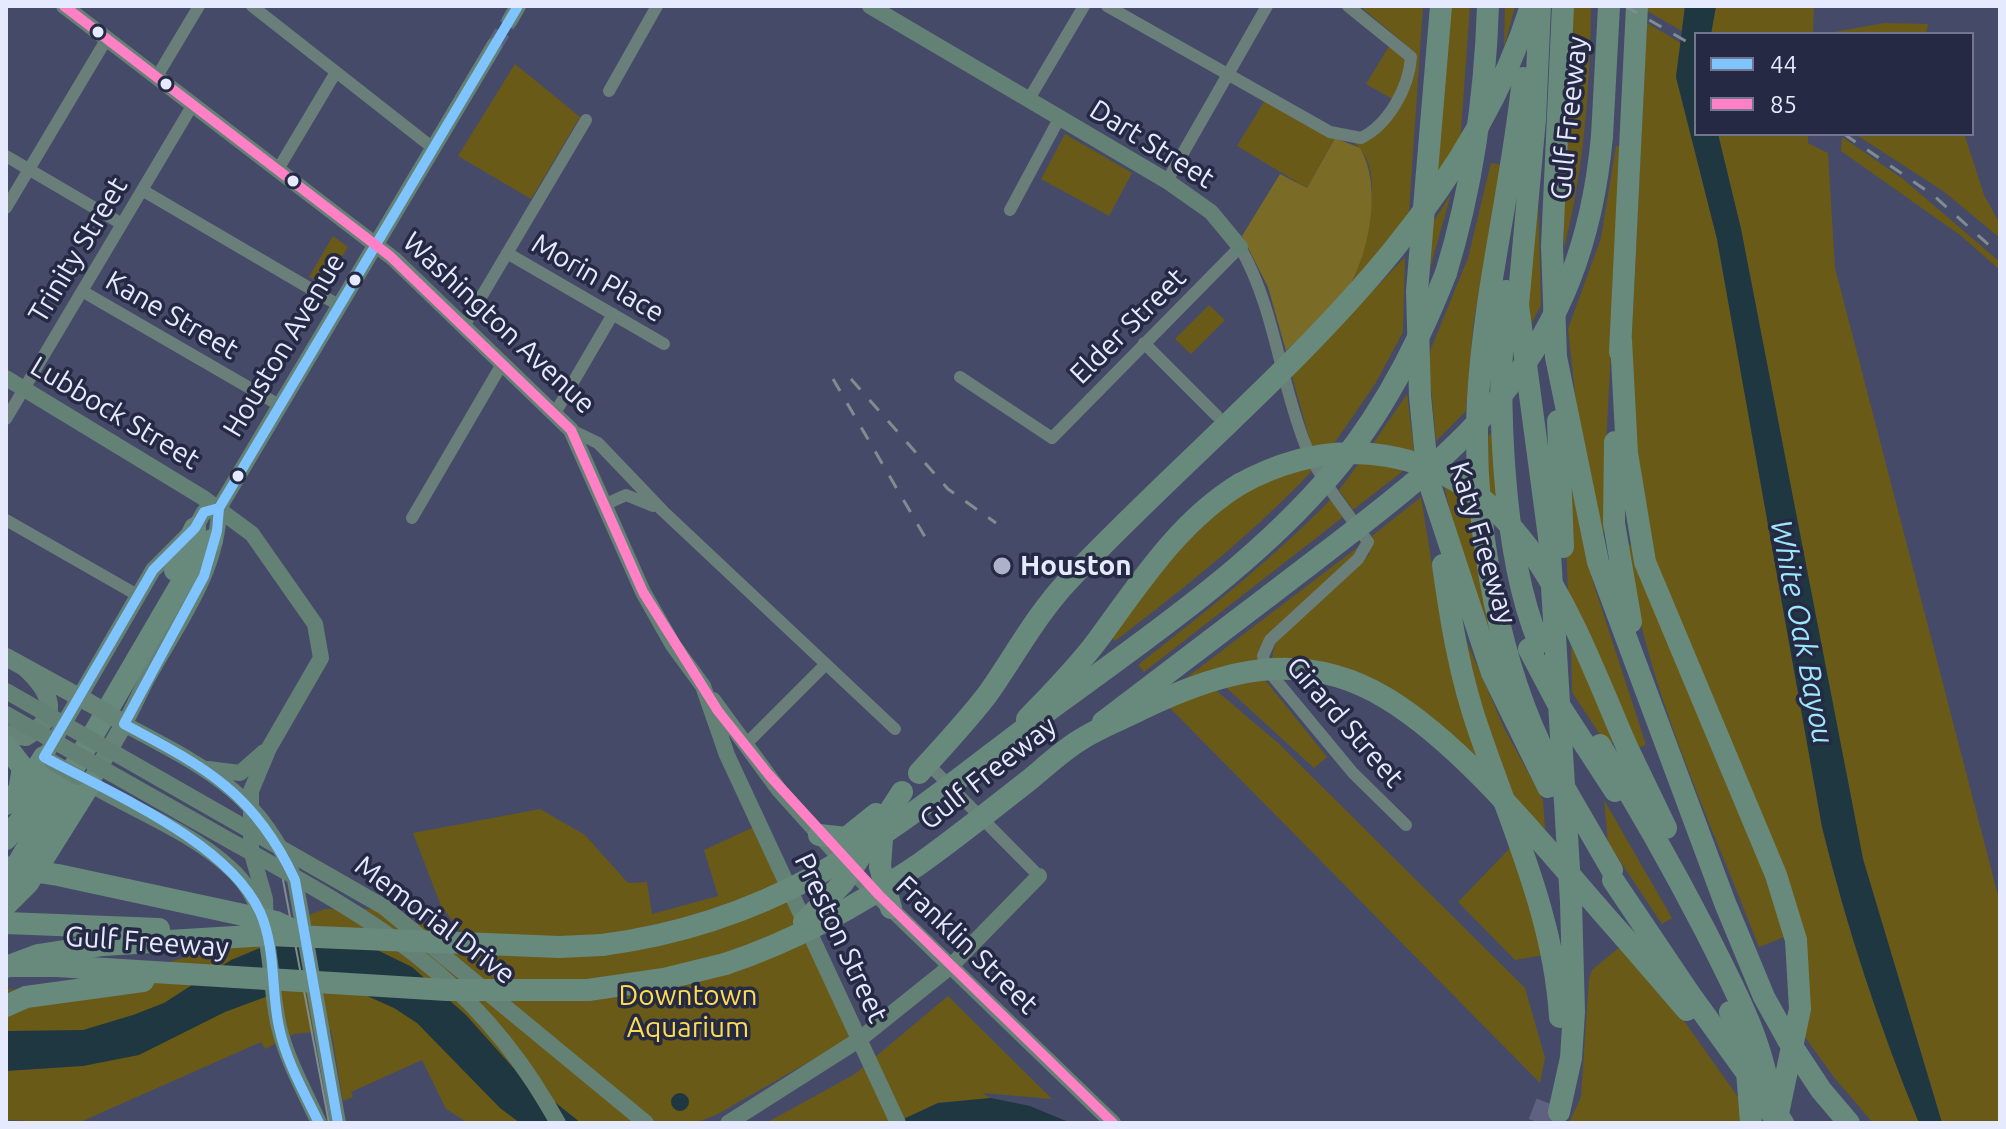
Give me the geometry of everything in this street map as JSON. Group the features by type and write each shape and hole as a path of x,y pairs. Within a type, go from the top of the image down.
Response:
{"highway":[{"name":"Katy Freeway","path":"1441,6 1417,291 1426,465 1439,520 1492,673 1548,787 1612,875"},
{"name":"Gulf Freeway","path":"310,934 559,947 645,939 698,927 769,901 851,857 1197,598 1265,541 1321,486 1395,383 1429,315 1462,221 1483,111 1488,6"},
{"path":"1529,6 1519,119 1478,397 1478,457 1483,518 1508,655 1546,756 1612,875 1633,930"},
{"path":"819,835 846,838 926,771 1064,586 1354,296 1407,235 1445,183 1488,110 1517,49 1529,6"},
{"path":"1540,6 1518,305 1553,579 1573,957 1571,1058 1557,1110"},
{"path":"1557,1110 1583,1049 1586,985 1567,669 1552,246 1563,6"},
{"name":"Gulf Freeway","path":"6,967 57,966 521,991 588,990 688,974 789,940 857,905 919,864 1381,509 1447,453 1500,399 1541,341 1568,287 1591,210 1602,136 1608,6"},
{"path":"1637,6 1614,523 1645,694"},
{"path":"1531,152 1507,286 1502,361 1512,544 1520,589 1534,646 1600,745 1664,852 1756,1036 1764,1123"},
{"path":"1621,340 1627,453 1645,562 1776,875 1796,940 1800,1009 1774,1123"},
{"path":"1556,357 1598,562 1742,960"},
{"path":"1000,747 1065,679 1152,566 1214,501 1279,465 1316,455 1357,453 1395,457 1434,469 1464,485 1507,520 1549,579 1677,851 1788,1040 1849,1123"},
{"path":"1483,518 1505,590 1534,646 1557,702 1615,791 1731,1013 1746,1058 1751,1123"},
{"path":"1439,520 1454,645 1466,690 1541,906 1552,948 1560,1018 1557,1110"},
{"path":"6,839 48,787 185,553 203,534"},
{"path":"6,884 195,560 203,534"},
{"path":"1080,740 1171,695 1224,675 1283,669 1315,672 1347,680 1401,708 1460,757 1633,930 1688,1001 1758,1079 1783,1123"},
{"path":"6,746 23,768 13,797"},
{"path":"13,797 48,759"},
{"path":"6,905 28,883 84,780"},
{"path":"804,922 843,883 896,799"},
{"path":"891,908 883,887 879,844 896,799"},
{"path":"6,867 58,875 276,922 310,934"},
{"name":"Gulf Freeway","path":"6,923 265,924"},
{"path":"6,967 38,955 265,924 310,934"},
{"path":"6,1006 26,997 204,975"},
{"path":"6,993 66,984 109,985"},
{"path":"1758,1079 1774,1123"}],"main road":[{"name":"Washington Avenue","path":"64,6 376,246 571,430"},
{"name":"Dart Street","path":"870,6 894,12 1029,99 1167,181 1211,212 1240,247"},
{"name":"Houston Avenue","path":"84,780 204,579 212,557 203,534 219,527 219,508 494,46"},
{"name":"Lubbock Street","path":"6,378 219,508 252,534 272,559 320,637 321,658 266,753"},
{"name":"Preston Street","path":"571,430 643,592 673,645 703,686 727,755 898,1123"},
{"path":"48,759 164,556 203,534"},
{"path":"6,657 194,764 250,804 268,828 286,856 301,910 338,1123"},
{"path":"6,735 26,737 43,724 48,712 46,688 25,668"},
{"name":"Franklin Street","path":"703,686 745,745 850,869 1113,1123"},
{"name":"Memorial Drive","path":"6,691 384,907 646,1123"},
{"name":"Memorial Drive","path":"6,714 346,905 419,954 484,1015 506,1042 558,1123"},
{"path":"6,735 218,859 244,883 265,924"},
{"path":"194,764 218,772 240,773 266,753"},
{"path":"266,753 250,804 251,850 260,878 279,1027 319,1123"},
{"path":"266,753 261,795 268,828"},
{"path":"728,1123 860,1039 951,966 1039,876"}],"street":[{"path":"156,78 199,6"},
{"path":"252,6 433,148"},
{"path":"609,91 657,6"},
{"path":"1029,99 1084,6"},
{"path":"1107,6 1340,137 1361,138 1371,133 1390,111 1405,84 1410,54 1348,6"},
{"path":"1167,181 1267,6"},
{"path":"6,208 106,40"},
{"path":"277,171 336,72"},
{"name":"Trinity Street","path":"6,419 192,106"},
{"path":"1010,210 1060,117"},
{"path":"464,326 586,120"},
{"path":"6,156 122,224"},
{"path":"142,190 340,306"},
{"name":"Elder Street","path":"960,377 1052,438 1240,247"},
{"name":"Dart Street","path":"1240,247 1270,313 1305,442 1314,464 1368,542"},
{"name":"Morin Place","path":"507,253 664,344"},
{"name":"Kane Street","path":"82,291 279,405"},
{"path":"555,413 613,314"},
{"path":"1144,343 1217,416"},
{"path":"412,518 502,364"},
{"name":"Washington Avenue","path":"571,430 598,443 663,511 895,729"},
{"name":"Washington Avenue","path":"604,505 626,495 663,511"},
{"path":"6,520 139,596"},
{"name":"Girard Street","path":"1368,542 1361,555 1270,640 1264,661 1273,681 1353,773 1406,825"},
{"path":"745,745 826,664"},
{"path":"926,771 1039,876"}],"green space":[{"path":"1360,6 1423,6 1408,225 1350,286 1366,233 1372,191 1371,173 1365,156 1354,143 1367,139 1386,121 1400,96 1415,57 1413,51"},
{"path":"1448,6 1470,6 1460,145 1435,185"},
{"path":"1505,6 1515,6 1504,48"},
{"path":"1571,6 1591,6 1581,159 1564,249 1562,183"},
{"path":"1647,6 1685,6 1682,31 1647,11"},
{"path":"1716,6 1814,6 1813,32 1711,32"},
{"path":"1647,23 1681,43 1676,77 1717,239 1822,827 1865,976 1919,1123 1873,1123 1805,1037 1809,972 1652,556 1629,395"},
{"path":"1884,23 1928,24 1926,32 1834,32"},
{"path":"1391,43 1408,57 1394,100 1366,84"},
{"path":"515,64 580,117 531,199 458,156"},
{"path":"1265,100 1334,139 1307,188 1237,146"},
{"path":"1065,134 1132,173 1109,216 1041,179"},
{"path":"1718,136 1808,136 1808,143 1828,153 1835,268 2000,903 2000,1123 1942,1123 1863,859 1741,229"},
{"path":"1858,136 1965,136 1984,195 2000,224 2000,238 1943,191"},
{"path":"1842,137 1903,179 2000,262 2000,270 1960,235 1841,151"},
{"path":"1616,146 1622,147 1606,444 1607,531 1601,532 1577,410 1568,329 1601,238"},
{"path":"1491,163 1501,165 1473,326 1466,411 1436,441 1428,356 1468,258"},
{"path":"1451,194 1429,272 1432,224"},
{"path":"1538,199 1541,305 1524,338"},
{"path":"333,236 348,247 326,283 327,278 317,273 313,279 309,277"},
{"path":"1405,257 1403,332 1375,384 1333,445 1312,448 1292,376"},
{"path":"1209,305 1225,320 1191,354 1175,339"},
{"path":"1407,394 1414,451 1372,445"},
{"path":"1499,425 1504,505 1489,492 1488,436"},
{"path":"1562,445 1593,582 1646,745 1637,748 1568,591"},
{"path":"1362,459 1408,467 1353,510 1339,490"},
{"path":"1320,462 1248,533 1196,577 1115,641 1109,634 1148,580 1234,493"},
{"path":"1443,480 1468,495 1501,661 1460,558"},
{"path":"1421,497 1437,596 1488,778 1425,718 1271,661 1276,641 1369,555 1372,536"},
{"path":"1332,498 1343,517 1144,672 1138,665 1262,564"},
{"path":"1626,545 1633,545 1752,837 1787,936 1759,947 1663,699 1647,648"},
{"path":"1358,547 1352,557 1265,639 1257,663 1186,678"},
{"path":"1571,634 1617,738 1608,747 1572,692"},
{"path":"1467,642 1504,728 1543,800 1546,843 1514,806 1461,643"},
{"path":"1261,675 1327,757 1314,768 1220,682"},
{"path":"1211,686 1278,743 1525,988 1545,1058 1540,1083 1167,705"},
{"path":"1604,800 1672,918 1662,924 1608,843"},
{"name":"Downtown Aquarium","path":"540,809 585,835 628,883 647,882 652,914 718,896 704,850 756,826 854,1036 716,1115 695,1123 468,1123 446,1109 422,1060 351,1092 353,1097 343,1101 331,1030 294,1034 265,1049 261,1042 78,1123 6,1120 6,989 64,993 217,948 325,909 373,909 424,925 440,935 463,934 441,906 413,833"},
{"path":"1512,846 1545,955 1515,960 1458,902"},
{"path":"1622,945 1677,1011 1743,1104 1744,1123 1569,1123 1581,1097 1589,979 1592,970"},
{"path":"948,996 1052,1099 982,1093 991,1098 938,1103 895,1123 766,1123 855,1074"}],"shaded area":[{"path":"1335,138 1360,148 1367,163 1372,198 1368,235 1357,270 1345,293 1286,351 1268,287 1242,236 1280,174 1307,188"}],"water":[{"name":"White Oak Bayou","path":"1685,6 1716,6 1711,32 1694,32 1694,136 1718,136 1741,229 1863,859 1942,1123 1919,1123 1865,976 1822,827 1717,239 1676,77"},
{"path":"277,941 371,947 412,967 466,1015 517,1072 581,1123 520,1123 500,1108 417,1023 394,1008 356,991 295,986 225,1012 139,1055 83,1066 6,1071 6,1031 83,1030 133,1015 164,1003 231,960"},
{"path":"676,1093 684,1093 689,1102 687,1109 676,1111 671,1106 671,1098"},
{"path":"991,1098 1030,1106 1071,1123 895,1123 938,1103"}],"tunnel":[{"path":"494,46 510,20"},
{"path":"1539,1123 1549,1097"}],"tram line":[{"path":"277,848 329,1123"}],"railway":[{"path":"1625,6 1694,46"},
{"path":"1847,136 1933,195 2000,255"},
{"path":"833,379 925,537"},
{"path":"851,379 948,489 996,523"}],"transit line":[{"name":"85","path":"64,6 390,256 571,430 643,592 718,711 769,775 879,895 1113,1123"},
{"name":"44","path":"338,1123 295,880 279,850 263,825 225,786 179,754 124,724 204,576 217,531 219,508 518,6"},
{"name":"44","path":"219,508 204,512 195,528 153,570 44,757 164,821 195,841 244,886 260,912 269,940 282,1040 319,1123"}],"place":[{"name":"Houston","path":"1002,566"}]}
